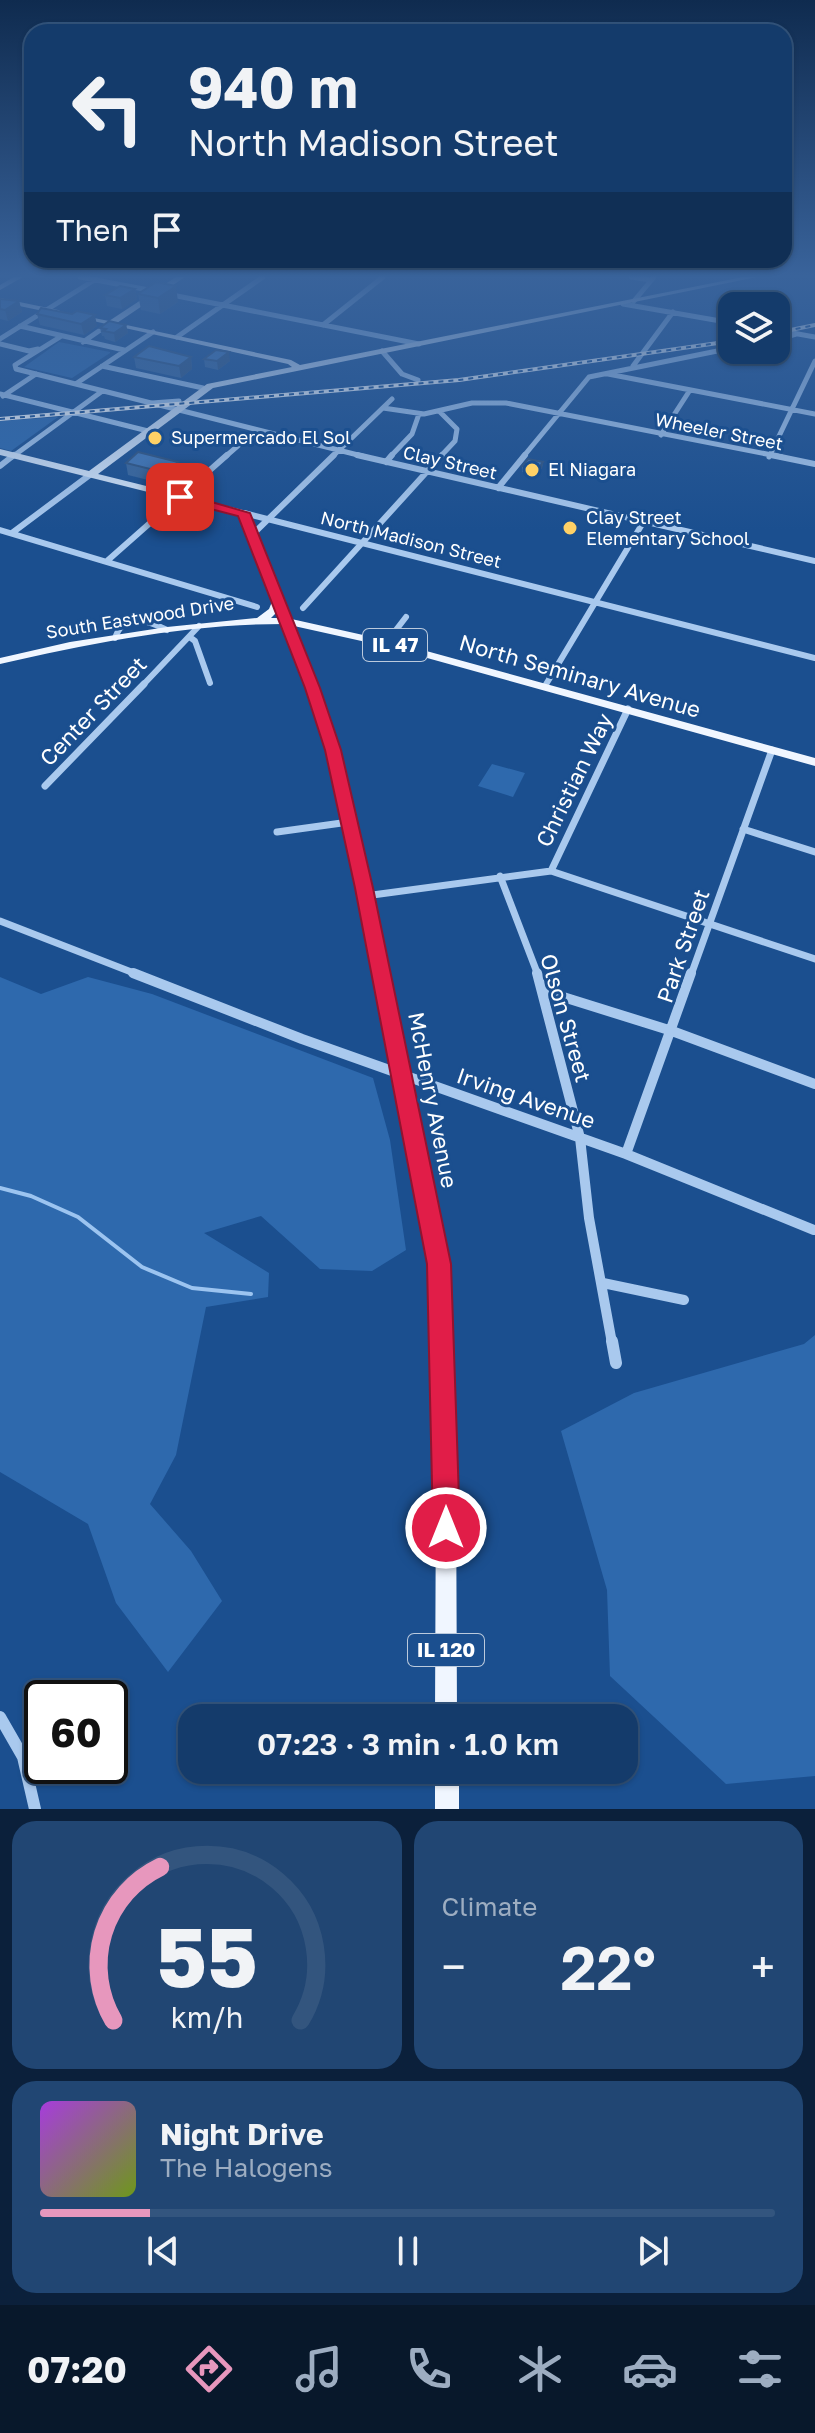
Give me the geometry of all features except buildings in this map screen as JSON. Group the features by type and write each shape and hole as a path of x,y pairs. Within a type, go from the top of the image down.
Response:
{"main road":[{"path":"288,361 298,368"},
{"path":"91,474 203,388 331,361"},
{"name":"North Madison Street","path":"0,452 244,513"},
{"name":"McHenry Avenue","path":"244,513 297,646 333,750 439,1264 446,1474 446,1704"},
{"path":"260,621 274,610 278,599"},
{"name":"South Eastwood Drive","path":"0,661 167,630 287,621"},
{"name":"North Seminary Avenue","path":"287,621 386,643 815,762"},
{"path":"297,646 305,630 316,626"},
{"path":"447,1784 447,1809"}],"street":[{"path":"19,361 15,365 16,369 77,383 101,392 150,404 179,401"},
{"path":"77,383 108,361"},
{"path":"391,361 402,374 418,380"},
{"path":"633,367 637,361"},
{"path":"498,488 589,377 662,361"},
{"path":"102,366 203,388"},
{"path":"769,457 812,372"},
{"path":"601,373 815,414"},
{"path":"1,396 36,374"},
{"path":"661,435 690,390"},
{"path":"0,466 101,392"},
{"path":"1,396 148,431"},
{"path":"252,535 392,399"},
{"name":"Wheeler Street","path":"383,408 419,414 491,402 815,464"},
{"name":"Clay Street","path":"150,404 338,451 815,561"},
{"path":"303,608 457,435 452,422 440,412"},
{"path":"386,462 412,434 419,414"},
{"path":"107,561 255,431"},
{"path":"12,533 91,474"},
{"name":"North Madison Street","path":"244,513 815,658"},
{"path":"545,686 644,521"},
{"path":"0,530 257,607"},
{"path":"386,643 406,617"},
{"name":"Center Street","path":"45,786 191,638 199,626"},
{"path":"191,638 195,641 210,683"},
{"name":"Christian Way","path":"365,896 551,871 628,709"},
{"name":"Park Street","path":"626,1154 772,750"},
{"path":"277,832 349,822"},
{"path":"743,829 815,852"},
{"path":"551,871 815,959"},
{"name":"Olson Street","path":"500,876 544,991 580,1138 589,1218 616,1363"},
{"name":"Irving Avenue","path":"0,921 401,1075 626,1154 814,1230"},
{"path":"544,991 672,1031 815,1084"},
{"path":"603,1283 684,1300"},
{"path":"0,1717 23,1757 35,1809"}],"shaded area":[{"path":"32,361 97,361 72,378 24,367"},
{"path":"58,417 11,451 0,448 0,421"},
{"path":"492,764 525,773 513,797 478,786"},
{"path":"0,977 41,994 88,977 152,994 373,1078 390,1140 406,1250 372,1271 320,1269 261,1216 204,1233 269,1273 268,1297 206,1307 176,1455 150,1504 191,1551 222,1601 168,1672 116,1603 88,1524 0,1472"},
{"path":"815,1335 815,1776 726,1784 610,1676 607,1590 561,1431 634,1393 804,1344"}],"waterway":[{"path":"0,1188 31,1196 78,1217 142,1267 192,1288 251,1294"}],"railway":[{"path":"0,419 459,380 589,361"}],"place":[{"name":"Supermercado El Sol","path":"155,438"},
{"name":"El Niagara","path":"532,470"},
{"name":"Clay Street Elementary School","path":"570,528"}],"route":[{"path":"180,497 244,513 313,688 333,750 364,888 439,1264 446,1528"}]}
